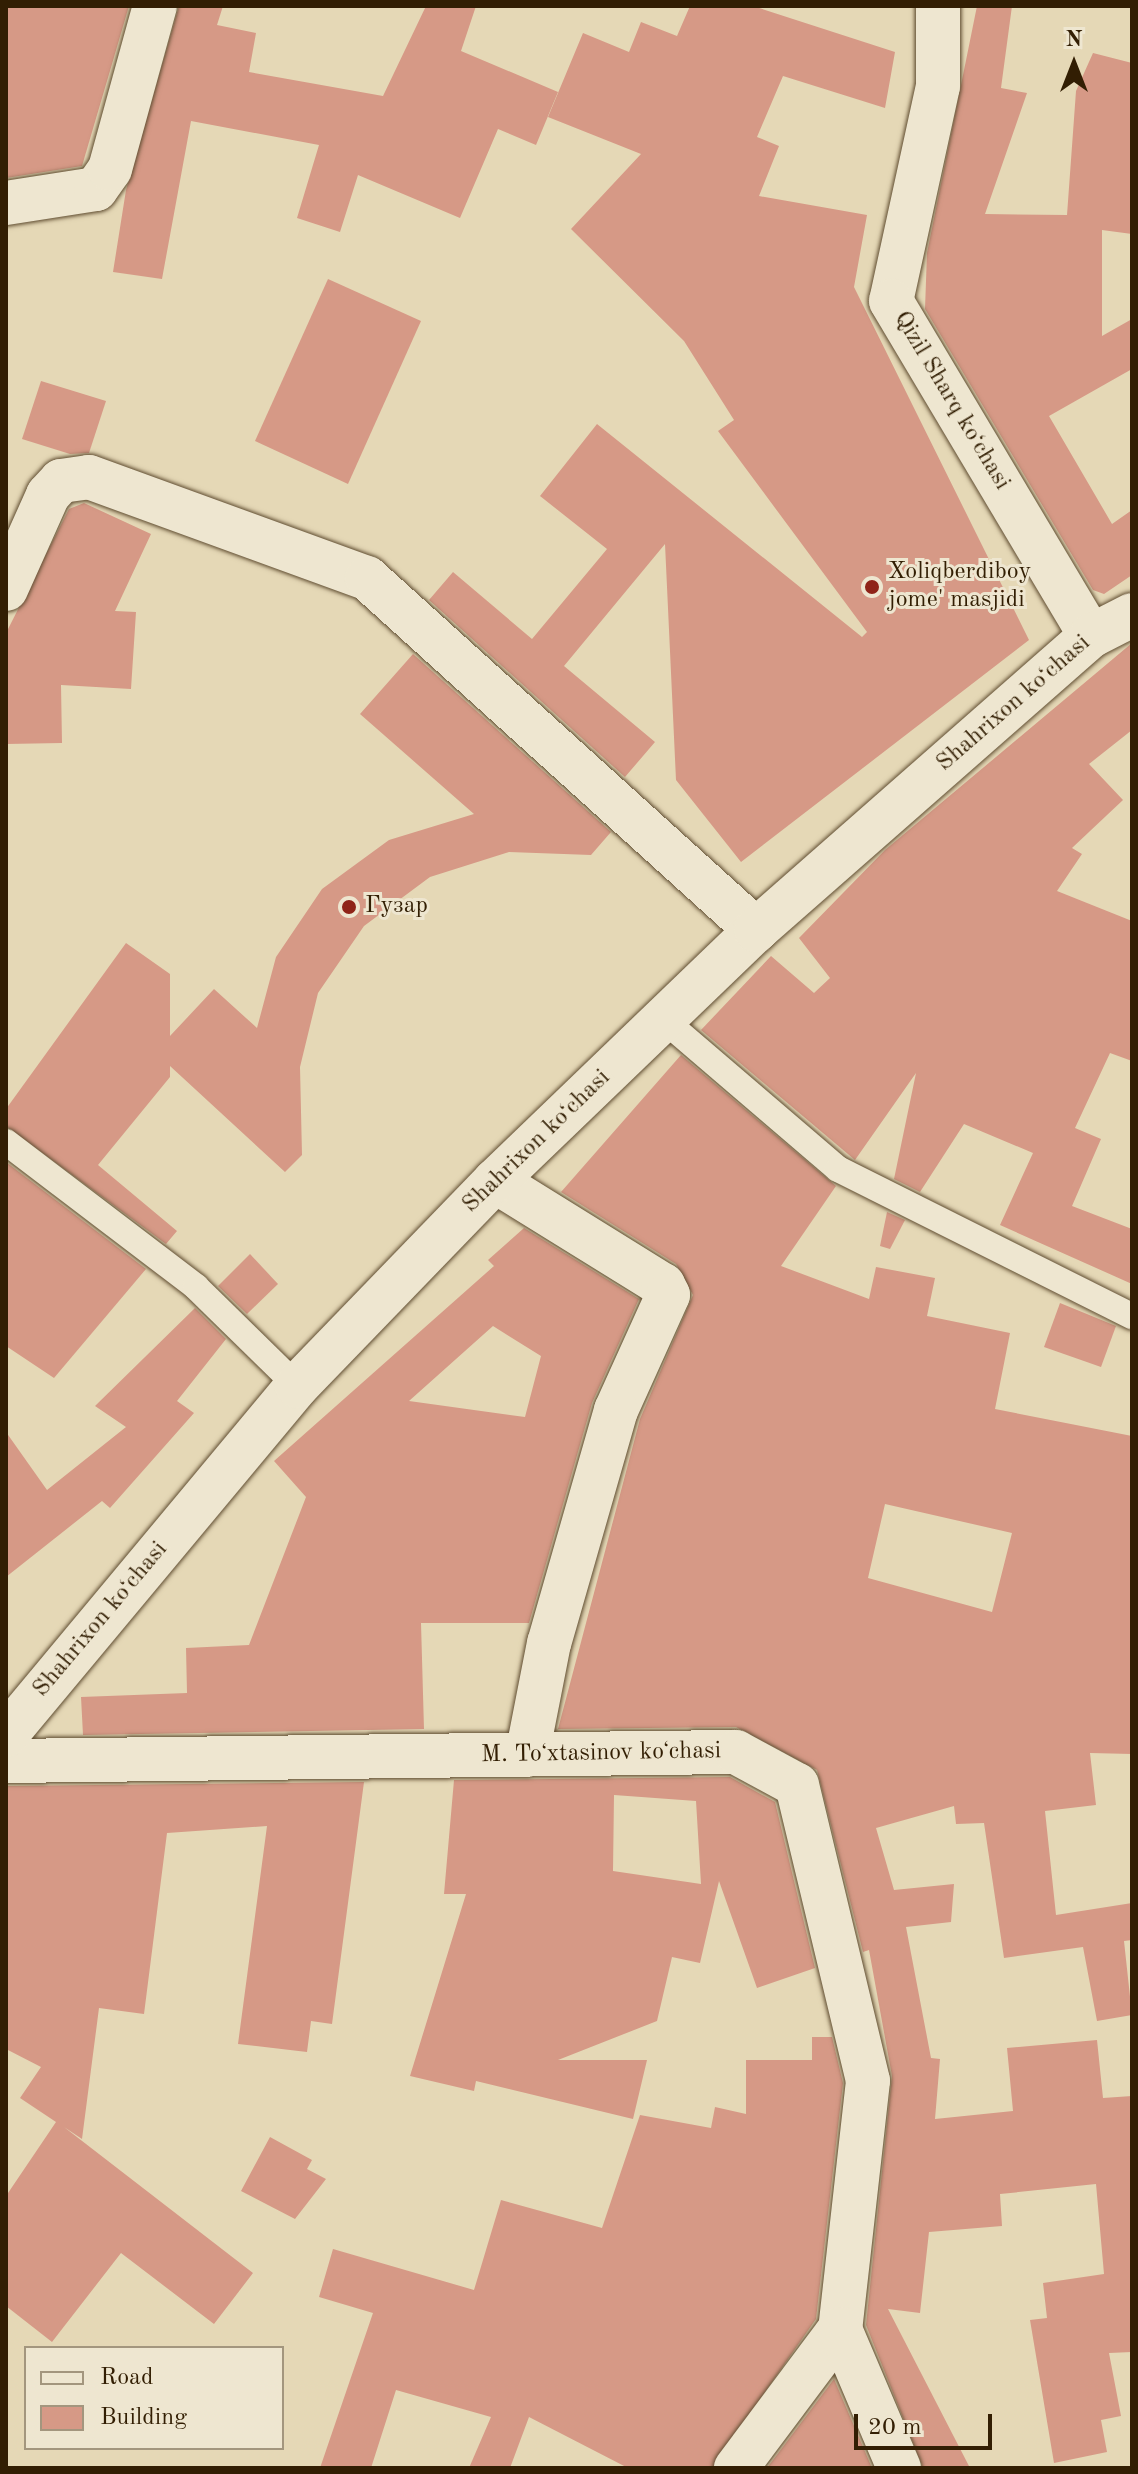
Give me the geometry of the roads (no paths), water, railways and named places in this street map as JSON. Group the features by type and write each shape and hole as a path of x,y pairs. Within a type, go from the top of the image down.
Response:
{"street":[{"path":"6,203 96,189 110,169 155,6"},
{"name":"Qizil Sharq koʻchasi","path":"938,6 938,86 891,301 1091,636"},
{"path":"6,589 48,495 61,481 89,477 367,578 756,930"},
{"name":"Shahrixon koʻchasi","path":"6,1735 297,1386 495,1181 756,930 1091,636 1132,615"},
{"path":"495,1181 663,1285 668,1295 616,1410 549,1643 527,1755"},
{"name":"M. Toʻxtasinov koʻchasi","path":"6,1761 736,1752 797,1785 868,2081 840,2329"},
{"path":"736,2468 840,2329"},
{"path":"840,2329 899,2468"}],"lane":[{"path":"663,1019 838,1169 1132,1316"},
{"path":"6,1142 196,1287 297,1386"}],"place":[{"name":"Xoliqberdiboy jome' masjidi","path":"872,587"},
{"name":"Гузар","path":"349,907"}]}
